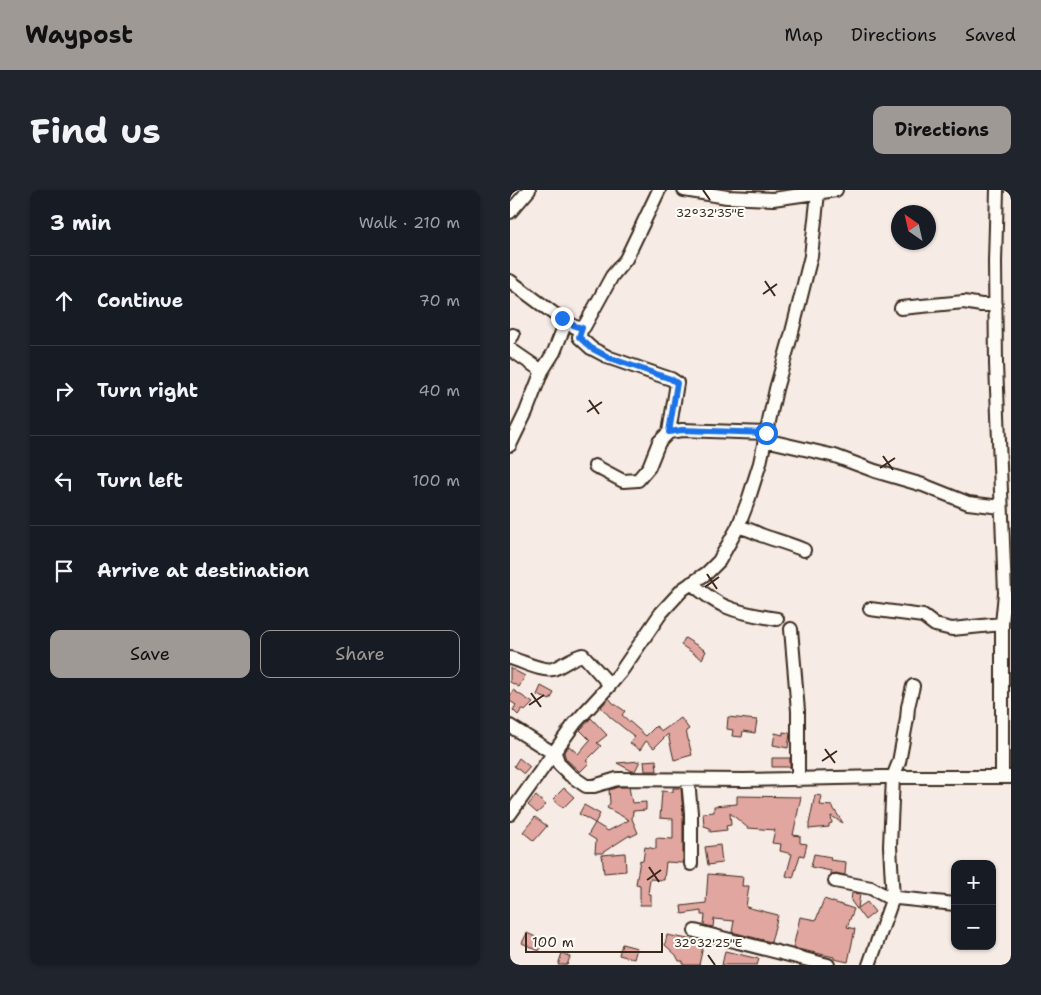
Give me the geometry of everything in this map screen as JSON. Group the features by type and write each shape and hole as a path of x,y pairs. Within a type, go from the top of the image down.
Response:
{"street":[{"path":"510,212 529,190"},
{"path":"595,466 623,481 638,480 648,467 659,442 669,432 677,383 671,379 610,358 591,348 579,337 582,328 612,276 626,259 659,190"},
{"path":"688,190 727,197 773,200 836,190"},
{"path":"510,726 554,752 559,764 570,776 586,786 594,786 617,779 798,780 893,777 1007,777 1002,624 1005,593 1001,507 1005,389 996,364 997,190"},
{"path":"510,814 575,723 624,667 661,613 683,589 707,573 719,561 738,527 757,473 776,389 811,256 818,193"},
{"path":"510,281 553,313 582,328"},
{"path":"901,308 964,302 996,305"},
{"path":"510,445 526,412 542,371 554,352 568,322"},
{"path":"510,349 542,371"},
{"path":"669,432 682,430 766,437 836,456 875,471 936,490 968,503 1001,507"},
{"path":"738,527 748,528 804,550"},
{"path":"691,583 726,607 748,614 777,619"},
{"path":"870,609 923,616 935,625 952,629 1002,624"},
{"path":"791,629 798,711 798,780"},
{"path":"510,658 541,669 552,669 583,655 610,685"},
{"path":"868,965 893,900 890,846 893,777 899,762 913,686"},
{"path":"688,780 691,813 690,864"},
{"path":"835,881 871,888 893,900 897,898 951,904"},
{"path":"695,931 828,965"}],"building":[{"path":"685,638 706,651 702,659 681,645"},
{"path":"510,668 525,676 519,687 510,682"},
{"path":"541,686 554,693 550,700 537,695"},
{"path":"513,690 533,703 525,711 522,709 518,715 513,710 516,705 510,701"},
{"path":"609,698 625,711 622,715 646,736 656,726 662,731 681,718 689,729 686,731 692,755 674,760 668,734 654,748 646,741 640,750 630,743 635,737 610,717 601,707"},
{"path":"728,717 757,720 755,733 743,731 742,737 732,736 733,730 727,729"},
{"path":"591,718 607,735 597,743 601,746 586,761 589,763 580,772 566,759 564,753 569,746 578,754 590,740 580,730"},
{"path":"783,732 790,733 788,748 773,745 775,733 783,735"},
{"path":"519,758 530,767 524,774 514,766"},
{"path":"772,758 790,758 790,767 772,767"},
{"path":"656,760 657,771 645,771 644,761"},
{"path":"640,761 635,771 617,763"},
{"path":"618,787 629,787 632,803 646,802 646,810 633,811 632,819 638,833 630,837 630,835 602,853 595,853 596,840 588,835 595,823 608,831 629,820 607,808 610,803 609,790"},
{"path":"564,788 574,797 563,808 553,799"},
{"path":"673,788 681,788 683,863 666,862 664,880 650,879 648,894 651,894 651,905 640,905 640,885 636,884 640,860 643,861 645,847 656,849 656,838 673,839 673,819 660,818 662,791 673,792"},
{"path":"815,795 822,796 820,805 832,806 843,823 831,816 832,823 829,824 829,827 809,829"},
{"path":"536,796 546,805 537,813 528,805"},
{"path":"737,796 801,797 793,835 800,836 800,843 807,844 804,856 800,855 793,878 786,876 792,854 780,851 781,844 772,843 775,830 748,828 730,813 731,825 726,826 727,830 710,832 710,828 704,826 703,813 714,812 714,806 737,804"},
{"path":"584,805 600,814 595,823 579,814"},
{"path":"535,817 547,826 534,841 523,832"},
{"path":"720,845 722,863 708,865 705,847"},
{"path":"625,853 626,871 604,873 602,855"},
{"path":"814,854 831,857 830,860 846,862 845,875 831,874 831,871 811,867"},
{"path":"708,874 743,877 742,886 749,886 746,907 778,915 771,942 732,932 734,921 714,919 713,927 704,925 705,915 701,915 701,911 682,914 681,906 706,903"},
{"path":"852,893 860,894 858,908 867,902 875,912 865,920 851,901"},
{"path":"824,899 854,909 847,927 855,929 848,962 793,948 800,917 816,920"},
{"path":"527,933 544,941 539,951 522,943"},
{"path":"667,935 704,942 699,965 683,965 683,961 679,961 676,955 665,945"},
{"path":"622,944 637,948 634,959 619,955"},
{"path":"725,951 759,959 757,965 722,965"},
{"path":"562,953 570,957 567,965 558,965"}],"route":[{"path":"562,318 582,328 579,337 591,348 610,358 671,379 677,383 669,432 682,430 766,433"}]}
